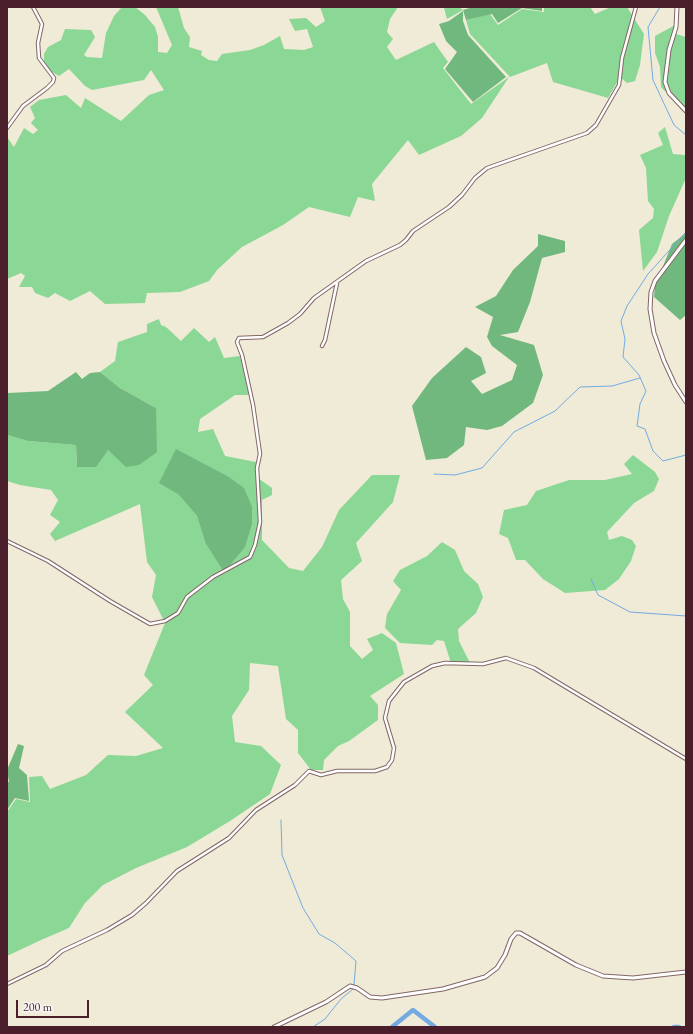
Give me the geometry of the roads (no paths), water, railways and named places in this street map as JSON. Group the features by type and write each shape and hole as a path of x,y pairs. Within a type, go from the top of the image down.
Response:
{"street":[{"path":"7,128 23,106 47,88 53,82 54,78 39,58 38,43 42,24 33,7"},
{"path":"7,541 48,561 110,601 150,624 165,621 178,613 187,597 213,577 250,557 255,545 260,522 257,468 260,454 253,405 242,355 237,342 239,338 263,336 276,330 300,314 314,298 366,261 406,240 413,230 449,207 462,195 474,178 487,168 587,133 596,125 619,85 622,58 636,7"},
{"path":"677,7 676,27 669,50 665,82 669,93 686,111"},
{"path":"686,240 655,281 651,292 650,309 654,333 664,361 675,385 686,402"},
{"path":"322,346 337,283"},
{"path":"7,984 46,965 62,951 107,930 132,915 146,903 177,871 229,838 256,810 295,785 309,771 321,775 337,771 375,771 387,767 392,760 394,748 385,718 389,701 407,679 432,666 444,663 495,663 506,658 534,668 686,759"},
{"path":"274,1027 326,1002 350,986 357,988 370,997 382,998 443,989 485,977 498,968 511,939 516,933 520,933 576,965 603,976 633,978 686,972"}],"waterway":[{"path":"660,7 648,27 653,80 674,125 686,135"},
{"path":"686,232 648,274 627,306 621,321 625,339 623,357 639,375 646,391 640,404 637,426 645,429 653,451 663,461 686,455"},
{"path":"434,474 455,475 482,468 514,432 555,411 580,387 612,386 640,378"},
{"path":"591,579 598,595 630,612 686,616"},
{"path":"281,820 282,855 303,908 319,934 335,943 356,961 354,985"},
{"path":"313,1027 325,1019 341,999 353,989"},
{"path":"392,1027 413,1010 435,1027"},
{"path":"674,1027 679,1027"}]}
